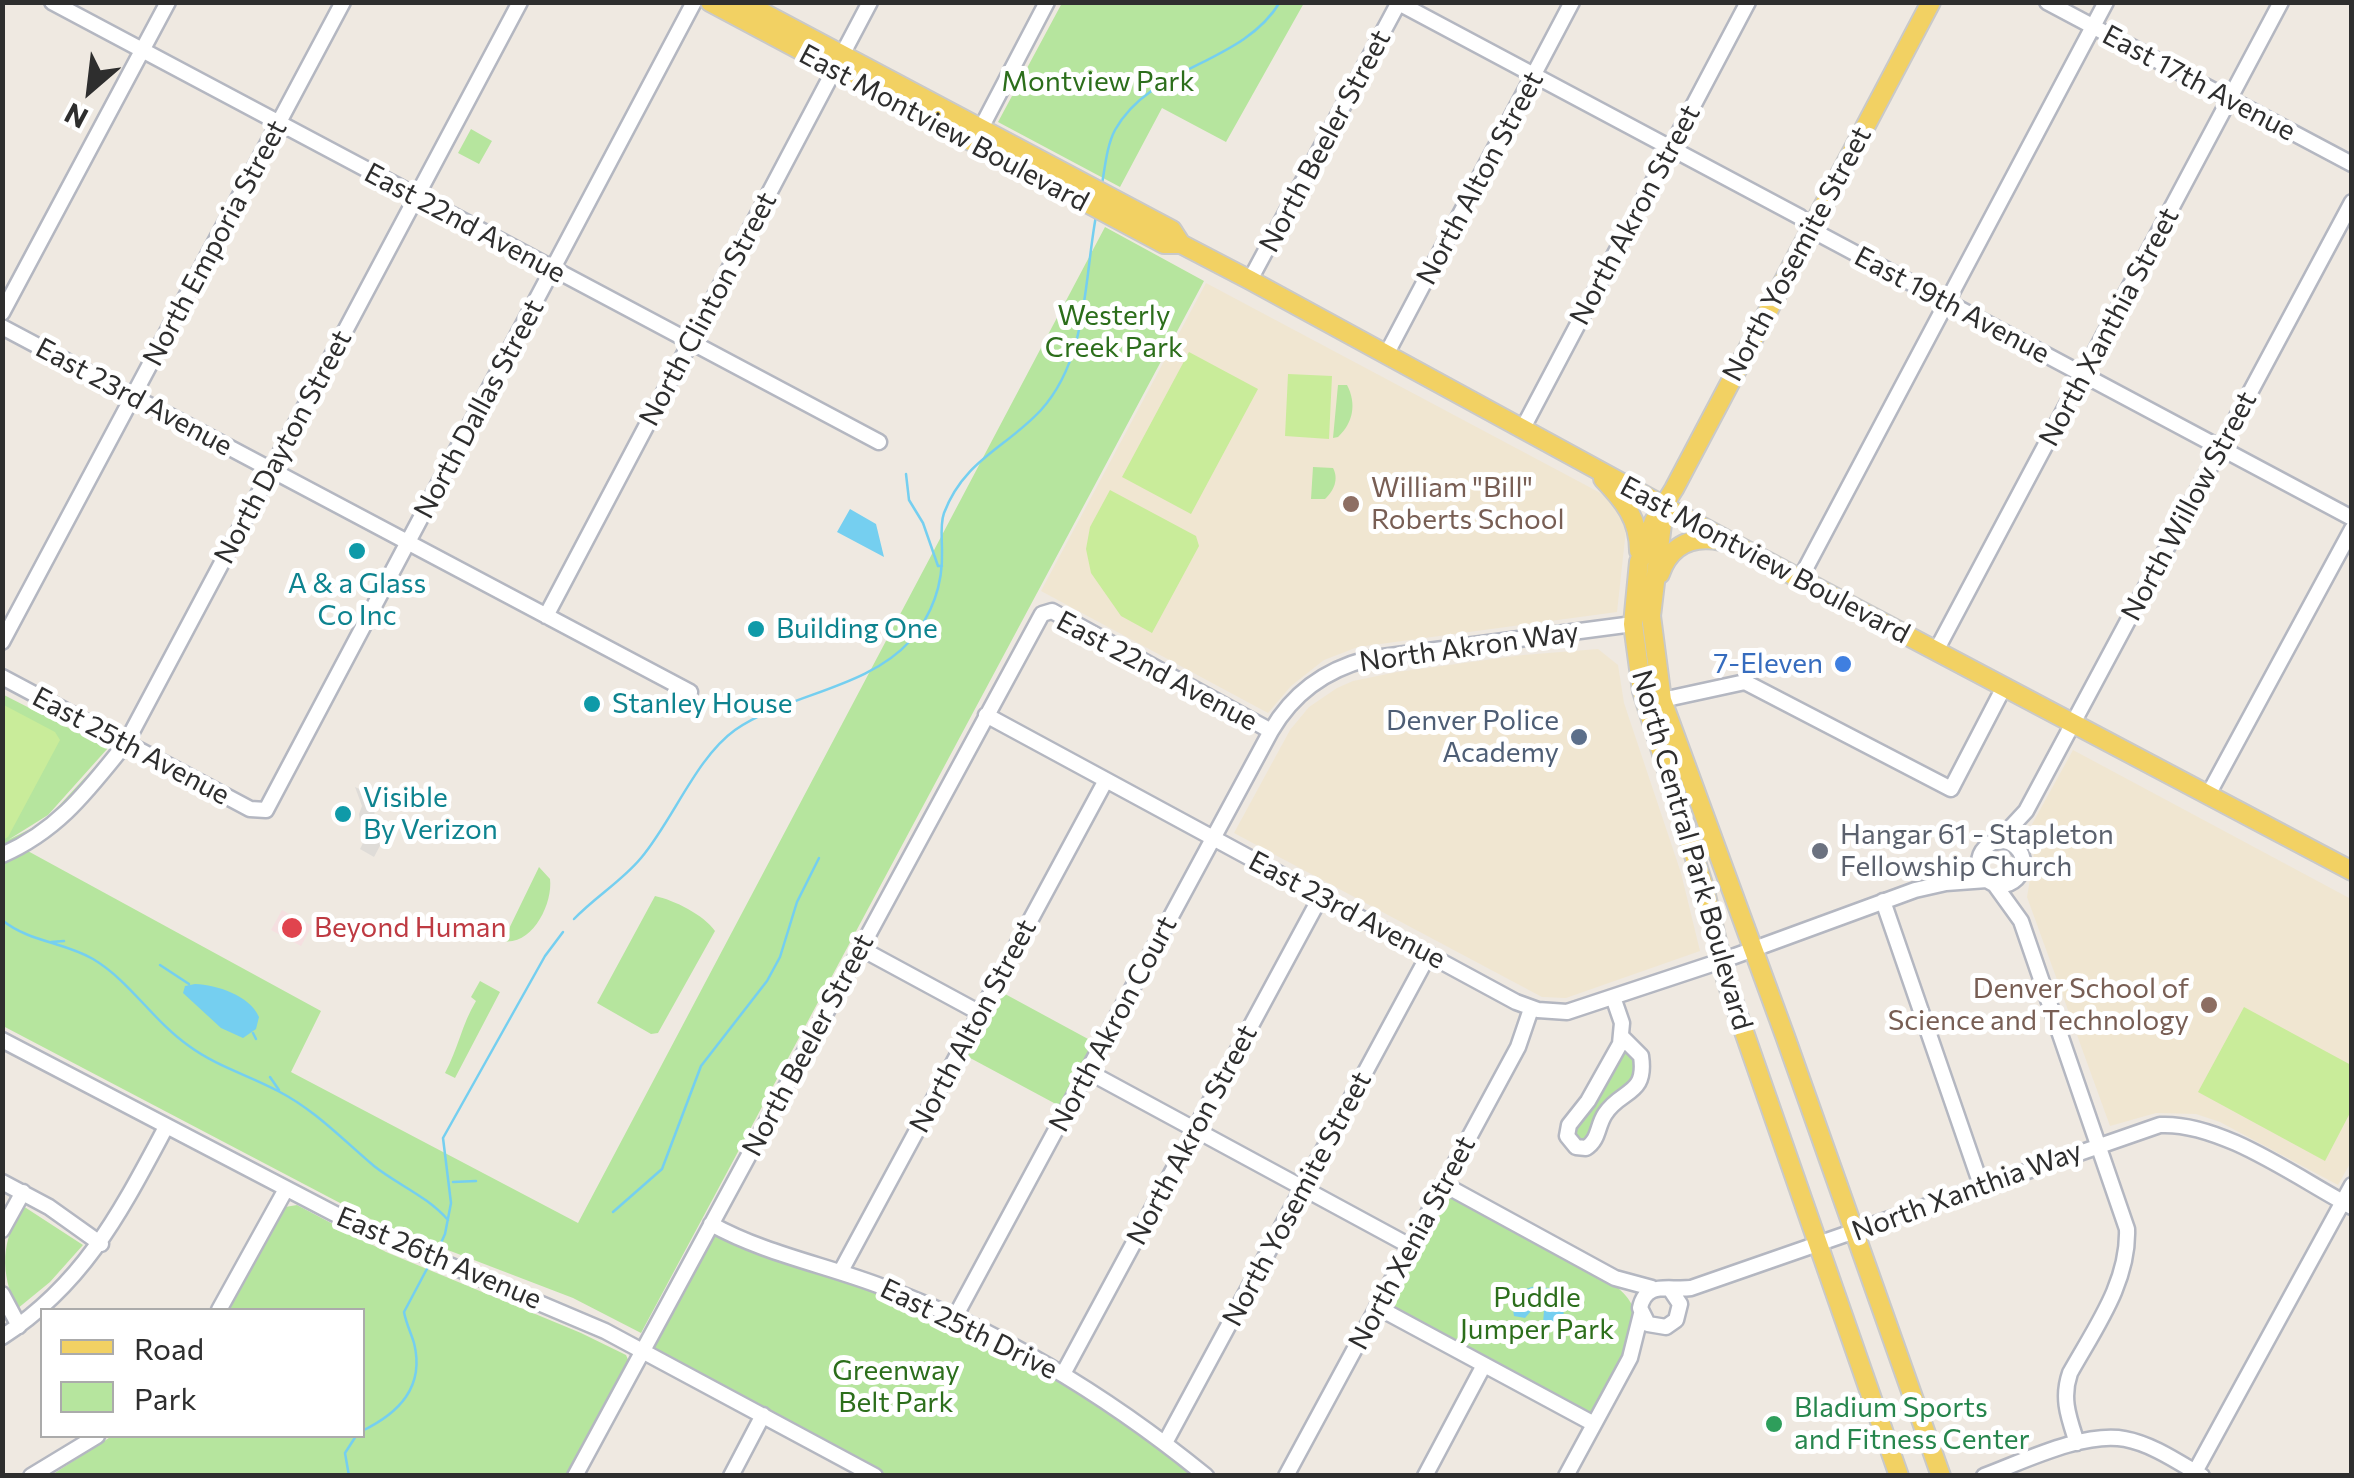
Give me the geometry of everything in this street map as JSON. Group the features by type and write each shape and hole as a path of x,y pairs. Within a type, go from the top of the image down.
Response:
{"main road":[{"name":"East Montview Boulevard","path":"710,2 838,63 1115,209 1172,230 1181,244 1734,544 2350,866"},
{"name":"East Montview Boulevard","path":"743,2 838,63"},
{"name":"North Yosemite Street","path":"1664,506 1931,2"},
{"path":"1590,466 1619,496 1636,522 1639,562"},
{"name":"North Central Park Boulevard","path":"1664,506 1650,527 1639,562 1633,624 1638,674 1653,734 1704,887 1727,983 1899,1476"},
{"name":"North Central Park Boulevard","path":"1664,506 1652,598 1654,655 1662,700 1940,1476"},
{"path":"1652,598 1663,564 1682,544 1704,539 1734,544"}],"street":[{"name":"East 22nd Avenue","path":"52,2 879,442"},
{"path":"2,314 168,2"},
{"name":"North Emporia Street","path":"2,642 344,2"},
{"name":"North Dayton Street","path":"2,856 36,840 54,826 126,743 520,2"},
{"name":"North Dallas Street","path":"260,812 268,806 694,2"},
{"name":"North Clinton Street","path":"546,616 870,2"},
{"path":"977,136 1048,2"},
{"name":"North Alton Street","path":"1387,353 1572,2"},
{"name":"North Akron Street","path":"1523,428 1748,2"},
{"name":"East 17th Avenue","path":"2047,2 2352,164"},
{"path":"1800,579 2106,2"},
{"name":"North Xanthia Street","path":"1936,651 2281,2"},
{"name":"East 19th Avenue","path":"1398,3 2352,518"},
{"name":"North Beeler Street","path":"1250,280 1398,3"},
{"name":"North Willow Street","path":"1999,840 2026,811 2352,202"},
{"name":"East 23rd Avenue","path":"2,326 690,692"},
{"path":"2208,795 2352,529"},
{"name":"East 22nd Avenue","path":"1042,614 1056,614 1270,731"},
{"name":"North Beeler Street","path":"575,1476 1042,614"},
{"name":"North Akron Way","path":"1270,731 1299,694 1332,671 1350,664 1633,624"},
{"name":"East 25th Avenue","path":"2,677 260,812"},
{"path":"1662,700 1745,682 1951,789 2004,687"},
{"name":"East 23rd Avenue","path":"986,715 1531,1008 1567,1012 1946,883"},
{"name":"North Akron Court","path":"955,1317 1270,731"},
{"name":"North Alton Street","path":"840,1271 1106,780"},
{"name":"North Willow Street","path":"2022,852 2026,811"},
{"path":"2021,921 1979,865 1984,848 1999,840 2022,852 2024,861 2017,894 2021,921 2124,1213 2127,1246 2121,1277 2070,1373 2065,1390 2066,1410 2077,1443"},
{"path":"1946,883 1980,856"},
{"path":"1946,883 1991,882 2003,886 2019,878"},
{"name":"North Akron Street","path":"1063,1374 1322,896"},
{"path":"1883,902 1981,1185"},
{"path":"860,948 980,1013"},
{"name":"North Yosemite Street","path":"1165,1443 1429,954"},
{"path":"1613,996 1622,1023 1622,1037 1588,1102 1569,1126 1567,1136 1576,1147 1586,1148 1594,1142 1605,1114 1640,1081 1641,1056 1622,1037"},
{"name":"North Xenia Street","path":"1286,1476 1518,1047 1531,1008"},
{"name":"East 26th Avenue","path":"2,1040 286,1189 404,1246 575,1316 872,1475"},
{"path":"1087,1071 1410,1246"},
{"name":"North Xanthia Way","path":"1670,1290 1692,1288 2160,1125 2192,1126 2221,1136 2347,1204"},
{"path":"2,1337 68,1284 101,1244 166,1127"},
{"path":"2,1182 101,1244"},
{"path":"1443,1184 1616,1278 1670,1290 1678,1298 1680,1310 1676,1320 1660,1327 1630,1358 1566,1476"},
{"path":"1984,1476 2100,1438 2125,1439 2156,1450 2198,1474 2347,1204 2352,1184"},
{"path":"220,1308 286,1189"},
{"path":"2,1230 23,1192"},
{"name":"East 25th Drive","path":"711,1224 752,1246 840,1271 955,1317 1063,1374 1165,1443 1206,1476"},
{"path":"1616,1278 1648,1324 1660,1327"},
{"name":"North Xanthia Way","path":"1680,1310 1715,1279"},
{"path":"1630,1358 1643,1296 1652,1288"},
{"path":"2,1294 18,1326"},
{"path":"1377,1307 1594,1424"},
{"path":"1425,1476 1484,1365"},
{"path":"731,1476 763,1415"},
{"path":"31,1476 94,1438"}],"shaded area":[{"name":"William \"Bill\" Roberts School","path":"1206,283 1608,497 1619,510 1626,530 1617,612 1358,647 1324,660 1291,686 1268,713 1041,591"},
{"name":"Denver Police Academy","path":"1598,649 1618,665 1624,703 1681,873 1700,951 1566,998 1542,997 1234,833 1290,730 1309,707 1337,688 1397,672"},
{"name":"Denver School of Science and Technology","path":"2073,750 2351,899 2352,1160 2338,1185 2220,1122 2196,1114 2156,1113 2110,1126 2027,897 2034,855 2030,828"},
{"path":"355,787 372,795 378,839 382,842 374,857 360,849 362,806"},
{"name":"Beyond Human","path":"282,910 312,926 301,946 271,930"}],"green space":[{"name":"Montview Park","path":"1062,2 1304,3 1226,142 1162,108 1120,187 998,122"},
{"path":"471,129 492,141 479,164 458,153"},
{"name":"Westerly Creek Park","path":"1105,227 1204,281 641,1333 573,1298 380,1224 3,1026 2,694 108,748 48,815 8,840 44,822 103,758 57,814 15,844 321,1011 291,1072 578,1223"},
{"path":"1189,352 1258,389 1191,514 1122,477"},
{"path":"1288,374 1332,376 1329,439 1285,436"},
{"path":"1338,385 1347,385 1352,413 1343,432 1333,438"},
{"path":"1313,467 1333,468 1335,472 1335,485 1325,499 1311,499"},
{"path":"1110,490 1196,536 1199,546 1152,633 1121,616 1091,573 1086,549 1090,527"},
{"path":"2,704 55,732 60,740 3,840"},
{"path":"539,867 550,879 544,911 523,937 503,941"},
{"path":"655,896 688,909 715,931 658,1033 651,1034 597,1003"},
{"path":"480,981 500,992 455,1078 445,1073 476,1001 471,997"},
{"path":"994,988 1101,1046 1067,1110 959,1052"},
{"path":"2244,1007 2351,1065 2351,1111 2325,1161 2198,1092"},
{"path":"1624,1045 1632,1050 1638,1071 1594,1136 1579,1145 1571,1129"},
{"name":"Puddle Jumper Park","path":"1446,1195 1613,1284 1629,1300 1636,1317 1634,1333 1590,1415 1387,1306"},
{"path":"297,1205 386,1252 626,1355 630,1364 569,1475 50,1476 109,1438 365,1438 365,1308 230,1308 285,1207"},
{"path":"23,1206 83,1245 50,1282 17,1309 5,1257 10,1232"},
{"name":"Greenway Belt Park","path":"711,1224 831,1268 1012,1345 1206,1475 875,1475 643,1350"}],"water":[{"path":"850,509 876,524 884,557 837,532"},
{"path":"185,986 213,986 240,997 259,1017 256,1029 243,1038 221,1028 183,993"},
{"path":"1535,1286 1554,1289 1563,1301 1564,1322 1557,1330 1543,1323 1544,1311 1538,1301 1530,1301 1531,1311 1525,1318 1514,1316 1513,1310 1523,1311 1521,1306 1510,1303 1514,1293"}],"waterway":[{"path":"1102,184 1112,136 1131,108 1151,91 1243,39 1280,2"},
{"path":"574,919 641,858 708,756 735,730 872,670 892,657 918,631 938,587 942,522 952,495 974,467 1041,410 1068,367 1082,317 1096,216"},
{"path":"906,474 909,500 923,523 938,566 942,566"},
{"path":"613,1212 662,1169 701,1066 767,981 780,957 797,902 819,858"},
{"path":"2,920 24,933 93,959 119,978 189,1046 304,1107 374,1166 448,1220"},
{"path":"436,1254 451,1203 443,1138 545,956 563,932"},
{"path":"51,942 64,941"},
{"path":"160,965 189,984"},
{"path":"253,1033 256,1039"},
{"path":"270,1077 279,1090"},
{"path":"453,1182 476,1181"},
{"path":"365,1429 398,1407 412,1385 416,1359 404,1312 429,1265"},
{"path":"349,1476 345,1453 355,1438"}],"place":[{"name":"William \"Bill\" Roberts School","path":"1351,504"},
{"name":"A & a Glass Co Inc","path":"357,551"},
{"name":"Building One","path":"756,629"},
{"name":"7-Eleven","path":"1843,664"},
{"name":"Stanley House","path":"592,704"},
{"name":"Denver Police Academy","path":"1579,737"},
{"name":"Visible By Verizon","path":"343,814"},
{"name":"Hangar 61 - Stapleton Fellowship Church","path":"1820,851"},
{"name":"Beyond Human","path":"292,928"},
{"name":"Denver School of Science and Technology","path":"2209,1005"},
{"name":"Bladium Sports and Fitness Center","path":"1774,1424"}]}
